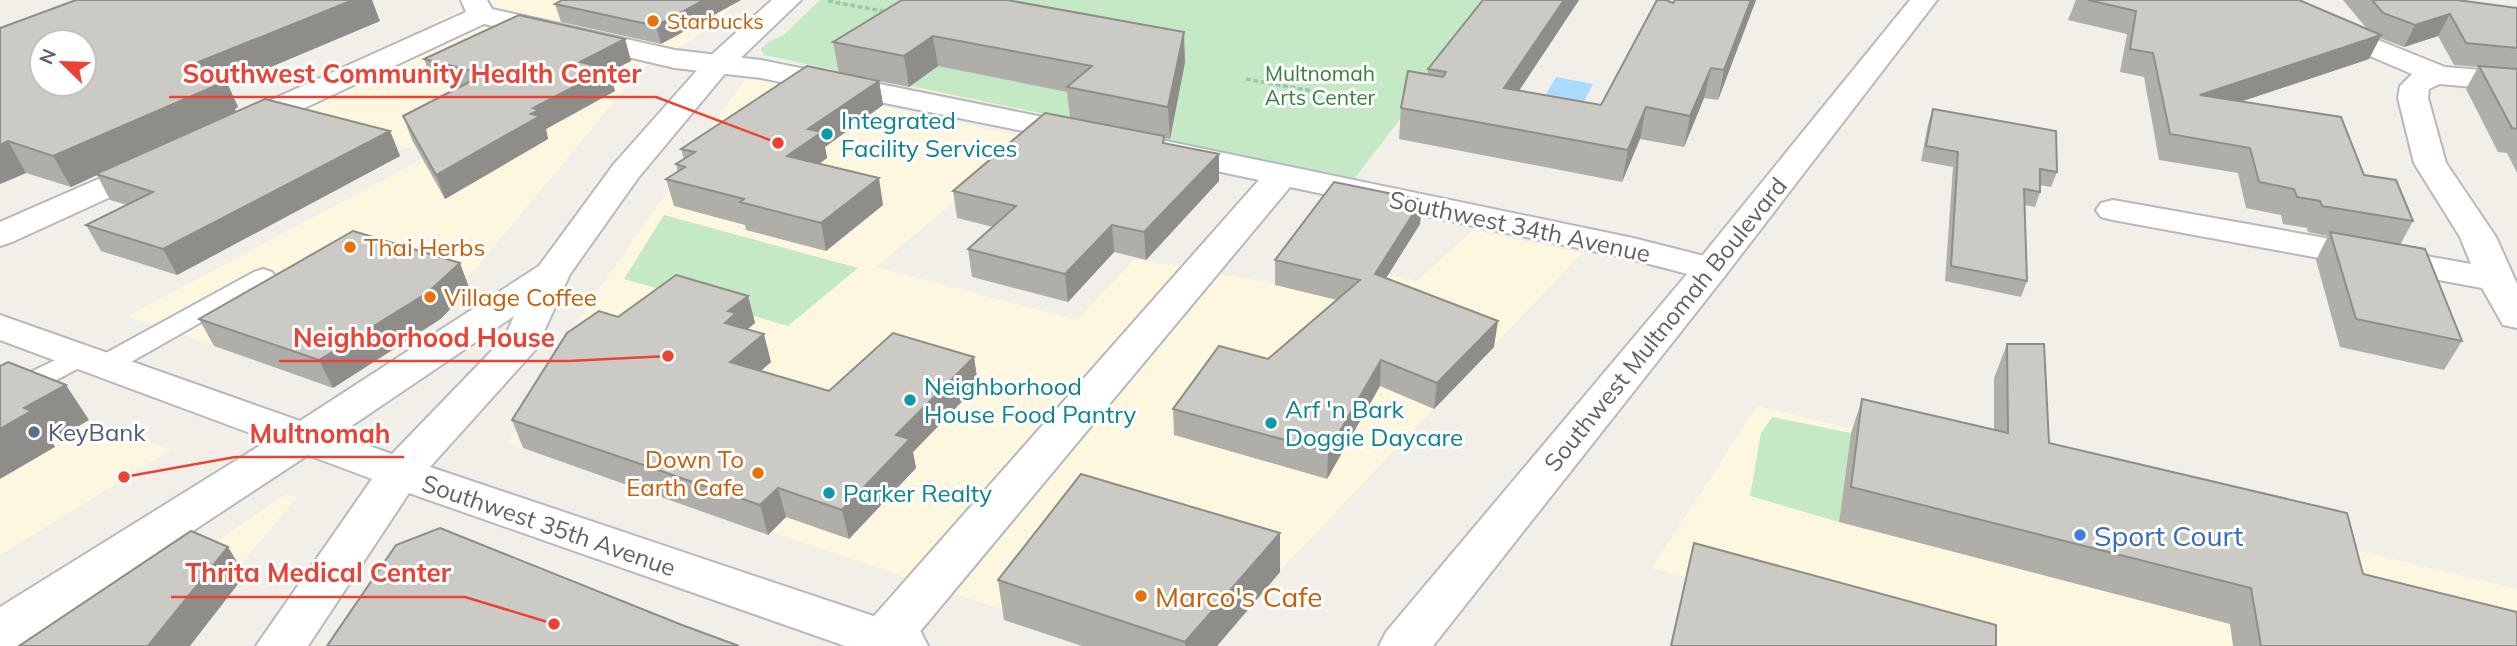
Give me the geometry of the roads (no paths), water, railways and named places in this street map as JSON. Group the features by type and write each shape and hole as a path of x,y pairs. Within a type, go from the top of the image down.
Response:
{"street":[{"path":"281,646 399,474 522,341 552,274 626,171 718,64 788,0"},
{"name":"Southwest Multnomah Boulevard","path":"1404,646 1712,270 1924,0"},
{"path":"215,137 477,8"},
{"name":"Southwest 34th Avenue","path":"477,8 675,59 770,71 1283,174 1443,211 1633,249 1712,270"},
{"path":"2307,19 2440,75 2517,82"},
{"path":"2440,75 2424,79 2415,86 2413,98 2425,145 2438,178 2478,237 2496,279 2517,317"},
{"path":"0,235 177,154"},
{"path":"894,642 1283,174"},
{"path":"2113,210 2496,279"},
{"path":"0,632 305,437 552,274"},
{"name":"Southwest 35th Avenue","path":"0,327 305,437 399,474 894,642"}],"lane":[{"path":"0,399 92,361 263,277"}],"water":[{"path":"1556,77 1593,84 1576,116 1538,108"}],"place":[{"name":"Starbucks","path":"653,21"},
{"name":"Integrated Facility Services","path":"827,134"},
{"name":"Southwest Community Health Center","path":"778,143"},
{"name":"Thai Herbs","path":"350,247"},
{"name":"Village Coffee","path":"430,297"},
{"name":"Neighborhood House","path":"668,356"},
{"name":"Neighborhood House Food Pantry","path":"910,400"},
{"name":"Arf 'n Bark Doggie Daycare","path":"1271,423"},
{"name":"KeyBank","path":"34,432"},
{"name":"Down To Earth Cafe","path":"758,473"},
{"name":"Multnomah","path":"124,477"},
{"name":"Parker Realty","path":"829,493"},
{"name":"Sport Court","path":"2080,535"},
{"name":"Marco's Cafe","path":"1141,596"},
{"name":"Thrita Medical Center","path":"554,624"}],"park label":[{"name":"Multnomah Arts Center","path":"1320,85"}]}
